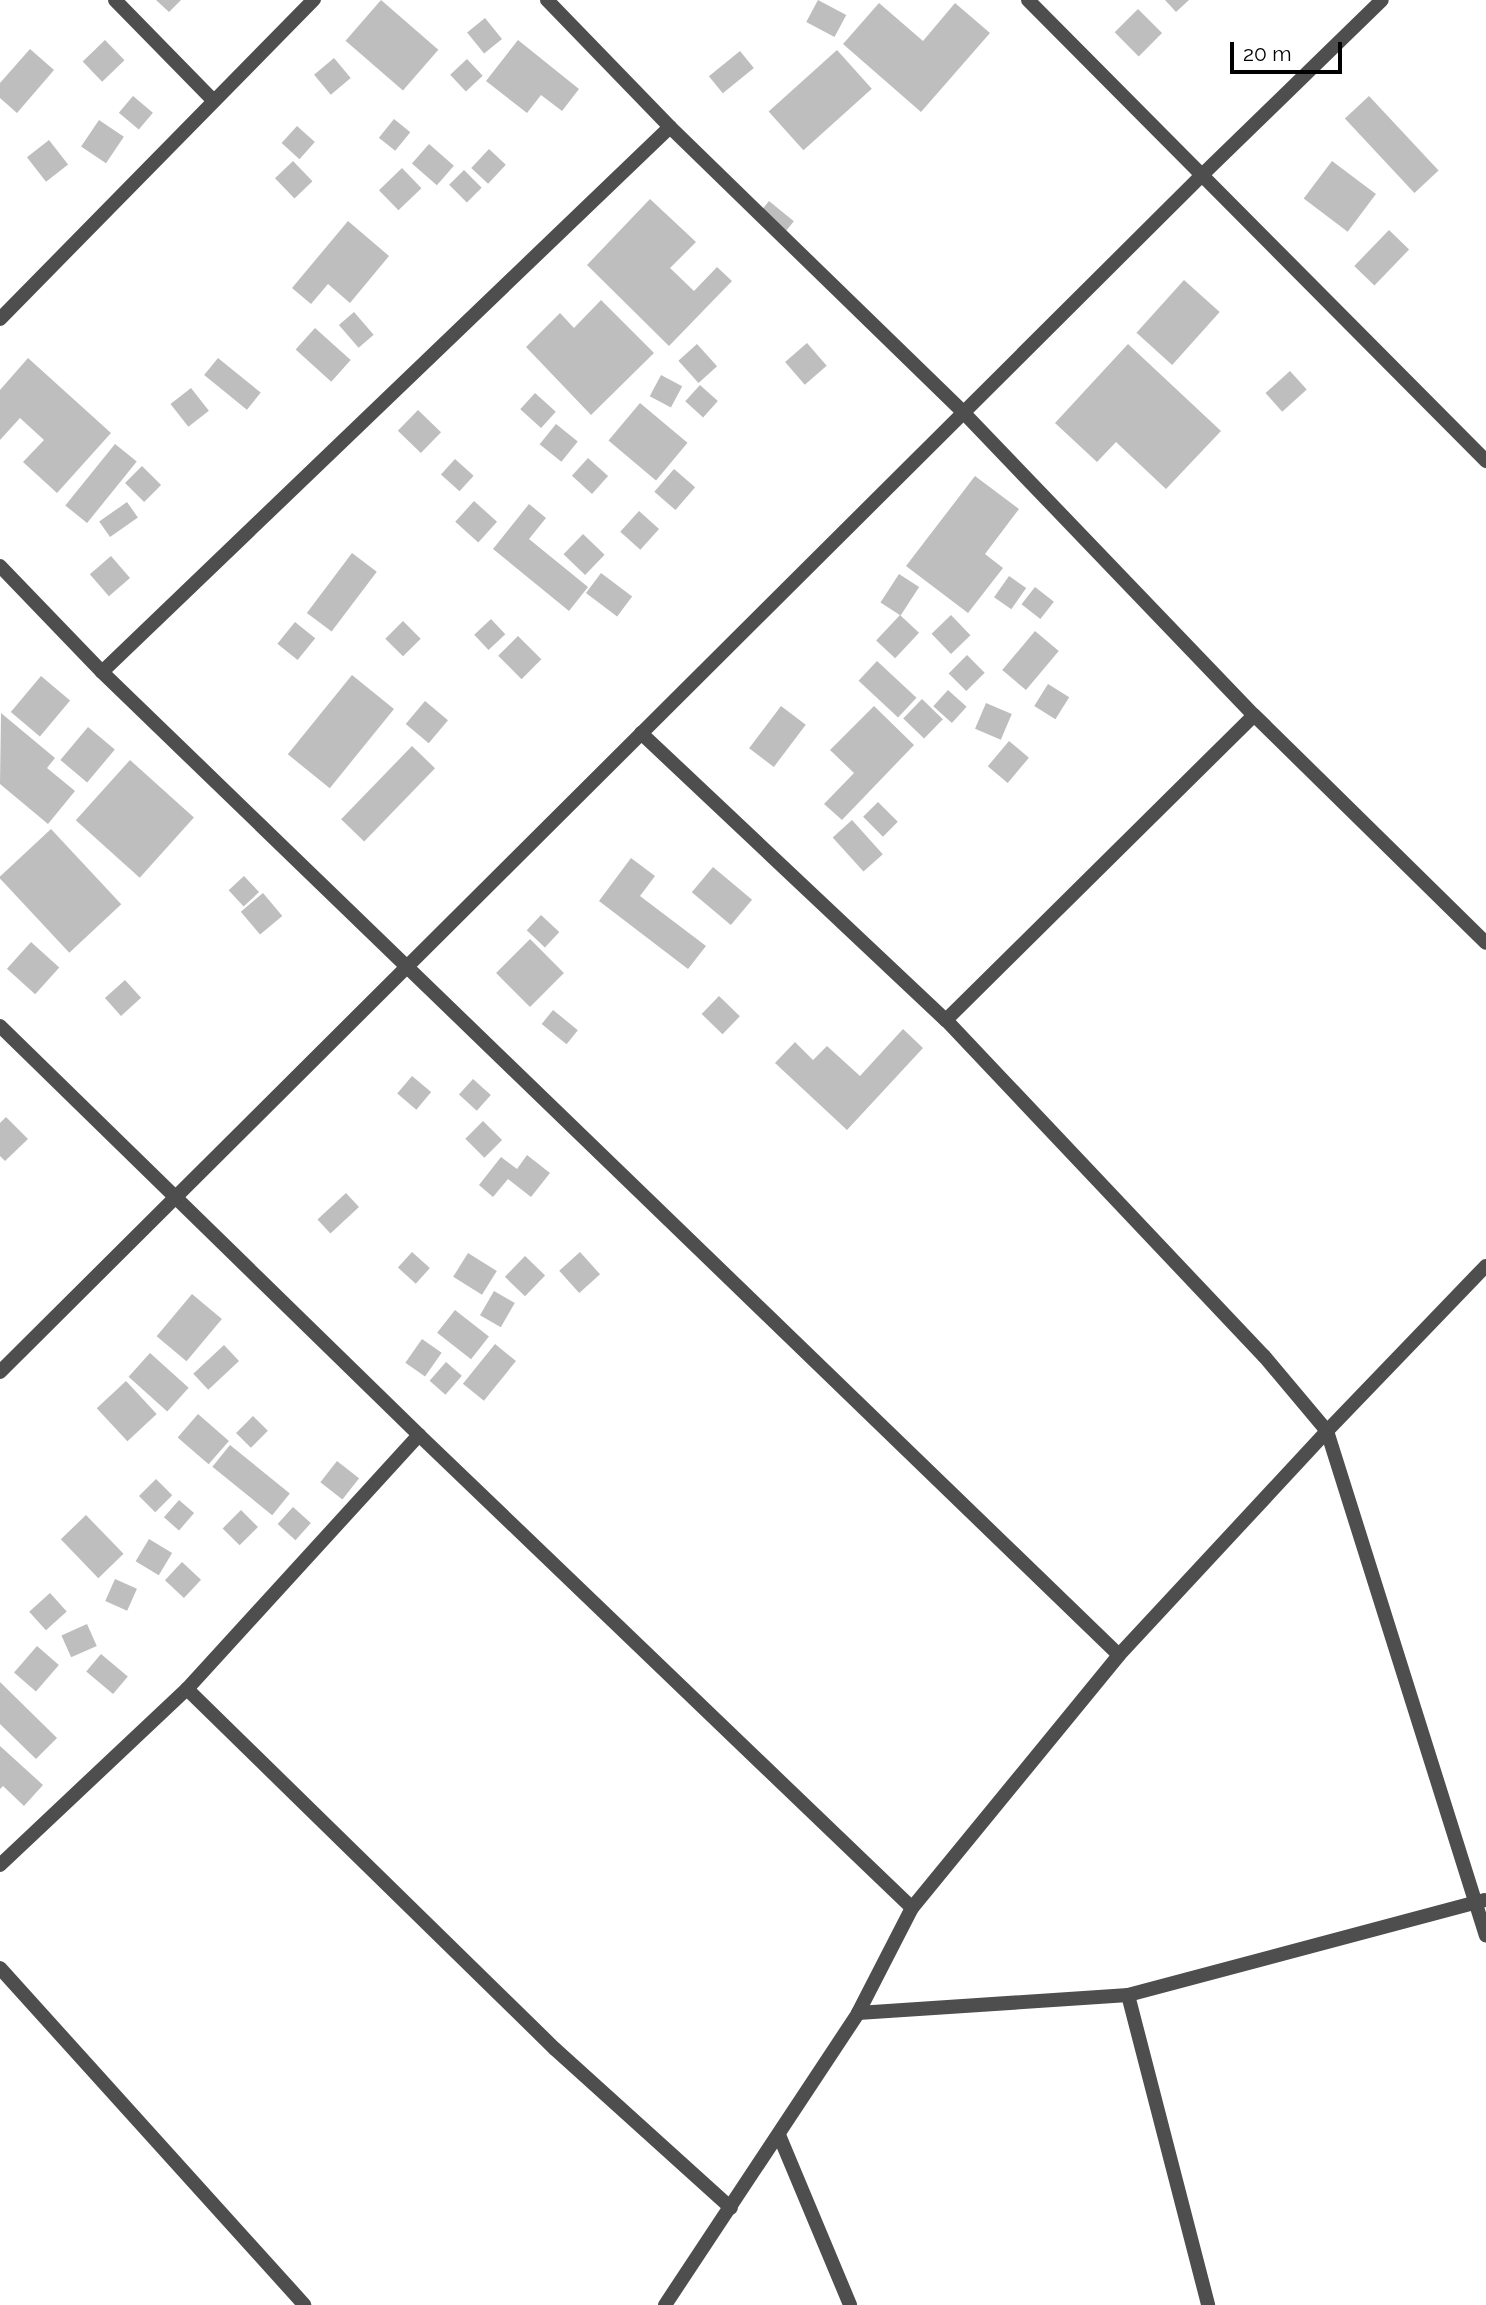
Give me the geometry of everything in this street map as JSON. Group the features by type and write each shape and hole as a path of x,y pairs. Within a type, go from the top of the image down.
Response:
{"street":[{"path":"115,0 213,100"},
{"path":"0,319 314,0"},
{"path":"547,0 670,127 963,412 1254,715 1486,943"},
{"path":"1028,0 1486,461"},
{"path":"0,1372 1200,176 1382,0"},
{"path":"102,671 670,127"},
{"path":"0,566 102,671 407,968 1119,1655"},
{"path":"946,1020 1254,715"},
{"path":"641,733 946,1020 1264,1356 1327,1431 1482,1901 1486,1936"},
{"path":"0,1026 419,1435 912,1908"},
{"path":"665,2305 858,2013 912,1908 1119,1655 1327,1431 1486,1266"},
{"path":"0,1865 187,1689 419,1435"},
{"path":"187,1689 555,2049 731,2208"},
{"path":"858,2013 1128,1995 1482,1901"},
{"path":"0,1968 304,2305"},
{"path":"1128,1995 1208,2305"},
{"path":"779,2136 850,2305"}],"building":[{"path":"156,0 181,0 169,12"},
{"path":"381,0 438,50 403,91 346,41"},
{"path":"818,0 846,15 835,37 806,22"},
{"path":"1165,0 1189,0 1176,12"},
{"path":"879,3 923,41 955,3 990,33 921,112 843,44"},
{"path":"1138,9 1162,33 1139,56 1115,32"},
{"path":"485,18 502,39 484,53 467,32"},
{"path":"105,40 124,60 102,82 83,62"},
{"path":"518,40 579,89 562,111 541,95 527,113 486,81"},
{"path":"30,49 54,70 17,113 0,98 0,83"},
{"path":"837,50 872,89 803,150 769,112"},
{"path":"740,51 754,68 723,93 709,76"},
{"path":"334,58 351,78 331,95 314,75"},
{"path":"467,59 483,76 466,92 450,75"},
{"path":"133,96 153,113 139,130 119,113"},
{"path":"1369,96 1439,171 1414,193 1345,119"},
{"path":"394,119 410,132 395,151 379,138"},
{"path":"99,120 124,137 106,163 81,147"},
{"path":"297,126 315,142 299,159 282,143"},
{"path":"49,140 68,164 46,182 27,157"},
{"path":"429,144 454,166 437,185 412,164"},
{"path":"489,149 506,165 488,184 471,168"},
{"path":"293,161 312,181 294,199 275,178"},
{"path":"1332,161 1376,194 1348,232 1304,199"},
{"path":"402,168 421,188 398,210 379,190"},
{"path":"464,170 482,188 467,203 449,185"},
{"path":"650,199 696,242 670,268 694,291 717,267 732,281 669,346 587,265"},
{"path":"769,201 794,221 783,235 758,215"},
{"path":"348,221 389,256 350,303 328,284 311,304 292,288"},
{"path":"1389,230 1409,249 1374,285 1354,266"},
{"path":"1184,280 1220,312 1172,365 1136,333"},
{"path":"601,300 654,353 591,415 526,347 560,313 574,328"},
{"path":"354,312 374,335 359,348 339,325"},
{"path":"315,328 351,360 331,382 296,350"},
{"path":"807,343 827,366 805,385 785,362"},
{"path":"697,344 717,366 698,383 678,361"},
{"path":"1128,344 1221,431 1166,489 1116,442 1097,462 1055,423"},
{"path":"28,358 111,433 57,493 23,462 44,440 20,418 0,440 0,390"},
{"path":"218,358 261,393 247,410 204,375"},
{"path":"1290,371 1307,390 1282,412 1265,393"},
{"path":"661,375 682,386 671,407 650,396"},
{"path":"700,385 718,401 703,417 685,401"},
{"path":"191,388 209,411 188,427 171,404"},
{"path":"535,393 556,412 541,428 520,409"},
{"path":"640,403 687,443 656,480 609,441"},
{"path":"418,410 441,432 421,453 398,431"},
{"path":"556,424 578,442 561,462 540,444"},
{"path":"115,444 137,462 87,523 65,505"},
{"path":"588,458 608,476 592,494 572,476"},
{"path":"455,459 474,476 460,491 441,475"},
{"path":"142,466 161,485 144,502 125,483"},
{"path":"674,469 695,487 675,510 654,492"},
{"path":"975,476 1019,509 985,554 1003,568 968,613 906,566"},
{"path":"474,501 497,522 478,543 455,522"},
{"path":"127,502 138,518 110,537 99,522"},
{"path":"529,504 546,518 529,539 588,587 569,611 493,549"},
{"path":"639,511 659,529 640,550 620,532"},
{"path":"583,534 605,555 585,575 564,554"},
{"path":"352,553 377,572 332,632 307,613"},
{"path":"111,556 130,578 109,596 90,574"},
{"path":"601,573 632,596 617,616 586,593"},
{"path":"899,574 919,587 901,616 880,603"},
{"path":"1009,576 1026,588 1011,609 994,597"},
{"path":"1035,587 1054,602 1040,619 1021,604"},
{"path":"900,615 919,633 895,658 876,641"},
{"path":"951,615 970,635 951,654 932,634"},
{"path":"491,619 505,634 489,650 474,635"},
{"path":"403,621 421,639 403,656 385,639"},
{"path":"295,622 315,638 298,660 277,644"},
{"path":"1035,631 1059,651 1026,690 1002,670"},
{"path":"518,636 541,659 522,679 498,656"},
{"path":"967,655 985,673 966,691 949,673"},
{"path":"877,661 916,698 898,718 859,681"},
{"path":"352,675 394,709 330,788 288,754"},
{"path":"41,676 70,700 40,736 11,712"},
{"path":"1048,684 1069,697 1055,719 1034,706"},
{"path":"948,690 967,707 952,723 933,706"},
{"path":"922,699 943,719 924,739 903,718"},
{"path":"425,701 448,720 429,743 406,724"},
{"path":"986,703 1012,714 1001,740 975,729"},
{"path":"781,706 806,725 774,767 749,748"},
{"path":"874,706 914,745 842,820 824,804 854,773 830,750"},
{"path":"1,713 55,758 47,768 75,791 48,824 0,784"},
{"path":"88,727 115,749 87,782 60,760"},
{"path":"1009,741 1029,758 1008,783 988,766"},
{"path":"412,746 435,768 364,842 341,819"},
{"path":"130,760 194,818 140,878 76,820"},
{"path":"878,802 898,822 883,837 863,817"},
{"path":"852,820 883,854 863,872 833,837"},
{"path":"51,829 121,904 69,953 0,878"},
{"path":"631,858 655,876 640,896 706,946 688,969 599,901"},
{"path":"713,867 752,900 731,925 692,892"},
{"path":"244,876 259,892 244,906 229,890"},
{"path":"263,893 282,916 260,935 241,912"},
{"path":"541,915 559,932 545,947 527,930"},
{"path":"530,939 564,973 530,1007 496,973"},
{"path":"31,942 59,967 35,994 7,969"},
{"path":"125,980 141,998 121,1016 105,998"},
{"path":"719,996 740,1016 722,1034 702,1014"},
{"path":"553,1010 578,1030 567,1044 542,1024"},
{"path":"903,1029 923,1048 847,1130 775,1063 795,1042 813,1060 827,1046 860,1076"},
{"path":"412,1076 431,1092 416,1110 397,1094"},
{"path":"473,1079 491,1095 477,1111 459,1095"},
{"path":"6,1117 28,1139 5,1161 0,1156 0,1123"},
{"path":"483,1121 502,1140 484,1158 465,1139"},
{"path":"527,1155 550,1173 531,1197 508,1179 493,1197 479,1185 501,1157 517,1169"},
{"path":"346,1193 359,1207 330,1233 317,1220"},
{"path":"412,1252 430,1268 416,1284 398,1268"},
{"path":"580,1252 600,1274 579,1293 559,1271"},
{"path":"468,1253 497,1271 482,1295 453,1277"},
{"path":"525,1256 545,1275 525,1296 505,1277"},
{"path":"494,1291 515,1303 501,1327 480,1315"},
{"path":"192,1294 222,1319 187,1361 157,1336"},
{"path":"455,1310 489,1336 471,1359 437,1333"},
{"path":"422,1339 442,1353 425,1377 405,1363"},
{"path":"495,1344 516,1361 484,1401 463,1384"},
{"path":"224,1345 239,1361 208,1390 193,1374"},
{"path":"150,1353 189,1388 167,1412 129,1377"},
{"path":"446,1362 462,1376 445,1395 430,1381"},
{"path":"126,1381 157,1414 127,1441 97,1408"},
{"path":"198,1414 229,1441 209,1464 178,1437"},
{"path":"253,1416 268,1431 251,1448 236,1433"},
{"path":"230,1445 290,1493 272,1515 212,1467"},
{"path":"337,1461 359,1478 342,1500 320,1482"},
{"path":"156,1479 172,1495 155,1512 139,1496"},
{"path":"179,1500 194,1513 179,1530 164,1517"},
{"path":"293,1507 311,1523 295,1540 278,1524"},
{"path":"241,1510 258,1527 240,1545 223,1528"},
{"path":"86,1515 124,1554 98,1578 61,1539"},
{"path":"149,1539 172,1553 159,1575 136,1561"},
{"path":"182,1562 201,1580 184,1598 165,1580"},
{"path":"115,1579 137,1589 127,1611 105,1601"},
{"path":"50,1593 67,1612 46,1630 29,1612"},
{"path":"87,1624 97,1646 71,1657 61,1635"},
{"path":"37,1646 59,1665 36,1691 14,1672"},
{"path":"101,1654 128,1676 113,1694 86,1672"},
{"path":"0,1682 57,1738 36,1759 0,1724"},
{"path":"0,1746 43,1785 24,1806 3,1786 0,1789"}]}
